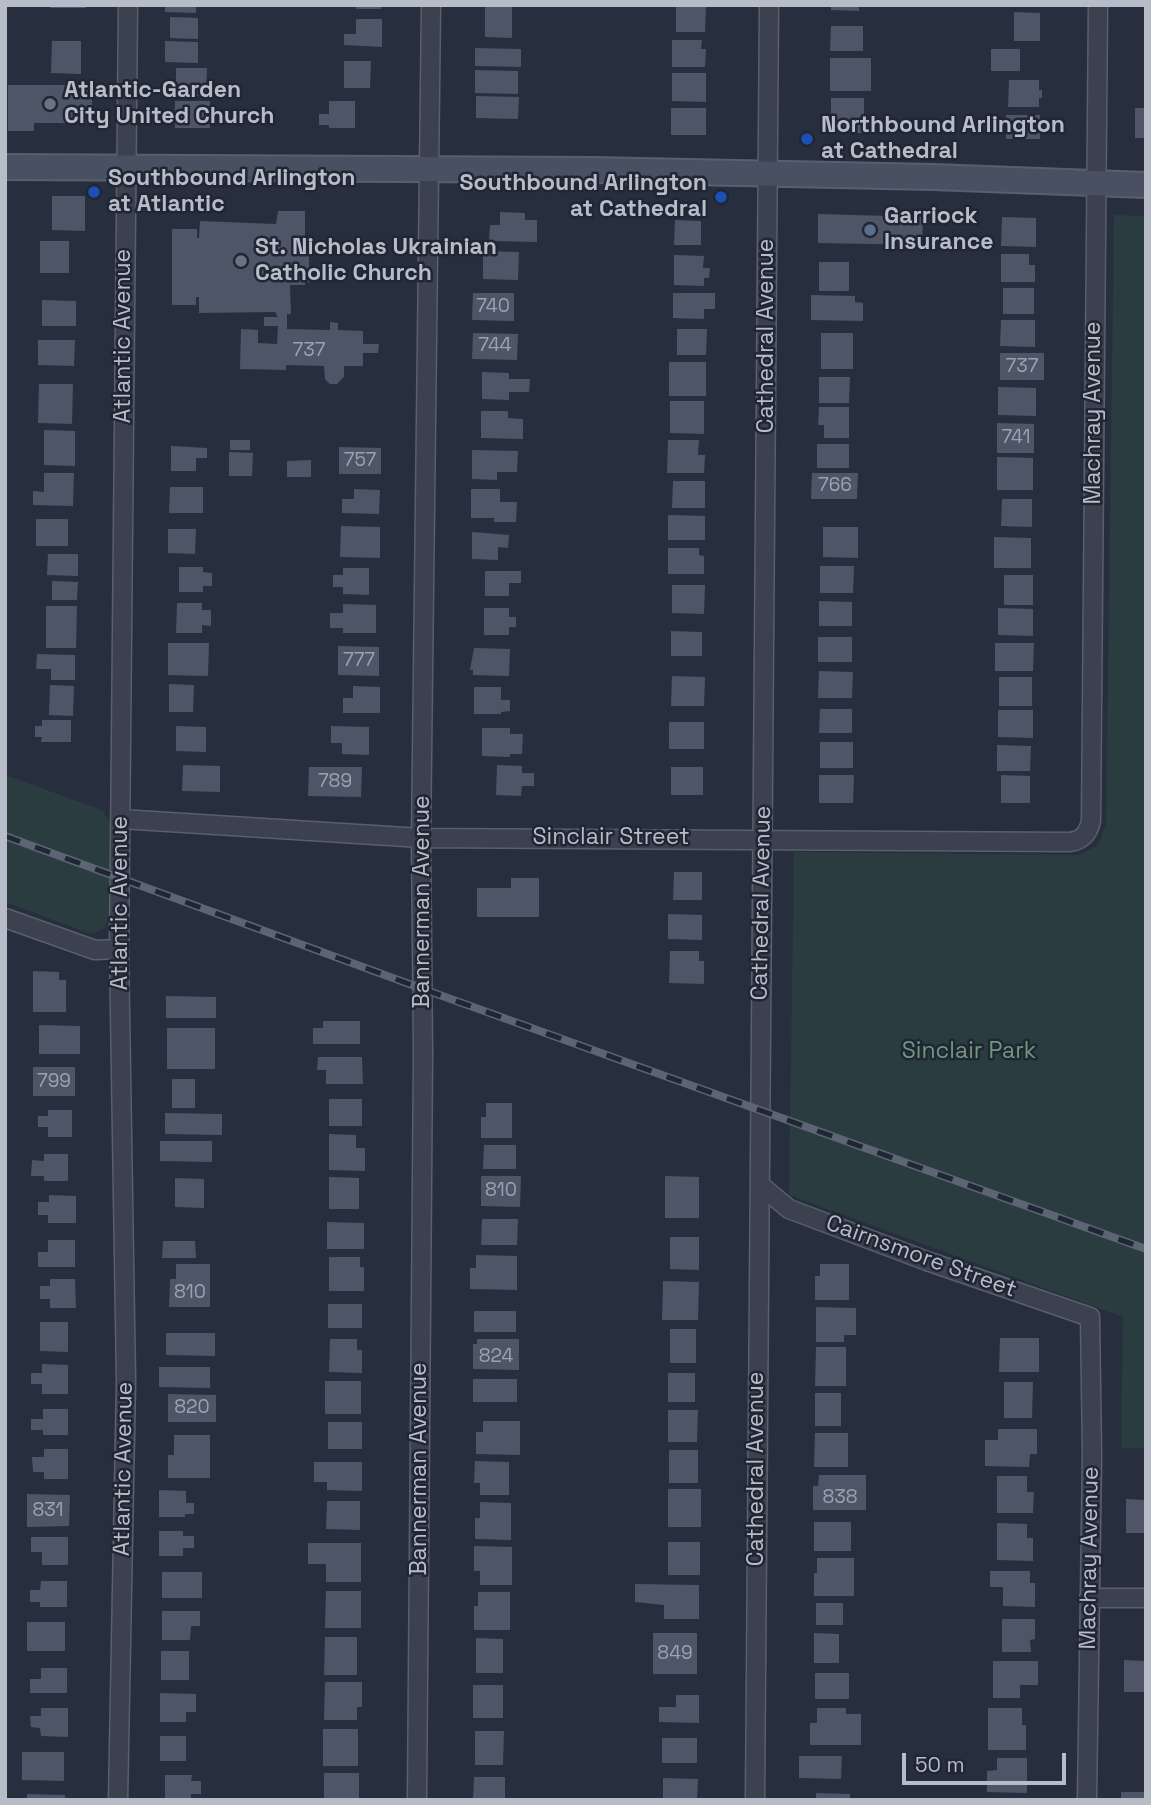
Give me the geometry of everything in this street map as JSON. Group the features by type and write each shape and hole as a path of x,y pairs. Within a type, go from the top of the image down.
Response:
{"main road":[{"path":"5,167 591,170 933,177 1146,185"}],"street":[{"name":"Atlantic Avenue","path":"118,1800 126,1381 119,950 128,5"},
{"name":"Bannerman Avenue","path":"417,1800 423,1055 422,838 431,5"},
{"name":"Cathedral Avenue","path":"755,1800 769,5"},
{"name":"Machray Avenue","path":"1091,821 1098,5"},
{"name":"Sinclair Street","path":"121,819 422,838 1069,842 1076,842 1083,837 1091,821"},
{"path":"5,918 95,950 119,950"},
{"name":"Cairnsmore Street","path":"760,1185 789,1209 927,1261 1090,1317"},
{"name":"Machray Avenue","path":"1087,1800 1092,1455 1090,1317"},
{"path":"1089,1598 1146,1598"}],"green space":[{"name":"Sinclair Park","path":"1114,215 1146,216 1146,1448 1121,1448 1123,1317 789,1195 794,852 1079,855 1098,845 1106,825"},
{"path":"5,775 102,810 111,824 110,915 104,929 91,934 5,902"}],"building":[{"path":"50,5 86,5 86,8 50,8"},
{"path":"165,5 196,5 196,13 165,12"},
{"path":"356,5 381,5 381,9 356,9"},
{"path":"831,5 859,5 859,11 831,10"},
{"path":"485,6 512,7 512,38 485,37"},
{"path":"676,7 706,7 705,32 676,32"},
{"path":"1014,12 1040,13 1040,41 1014,41"},
{"path":"170,17 198,18 198,39 170,38"},
{"path":"356,19 382,19 382,47 344,45 344,34 356,34"},
{"path":"831,26 863,26 863,51 830,51"},
{"path":"672,40 702,40 701,49 706,49 705,67 672,67"},
{"path":"52,41 81,41 81,74 51,73"},
{"path":"165,41 198,42 198,63 165,62"},
{"path":"475,48 521,49 521,67 475,66"},
{"path":"991,49 1020,49 1020,71 991,71"},
{"path":"830,58 871,58 871,91 830,91"},
{"path":"344,61 371,61 370,88 344,88"},
{"path":"176,68 207,68 206,96 176,96"},
{"path":"475,70 518,71 518,94 475,93"},
{"path":"672,73 706,73 706,102 672,101"},
{"path":"1009,80 1039,80 1042,98 1039,98 1039,107 1008,107"},
{"name":"Atlantic-Garden City United Church","path":"8,85 92,85 92,123 34,123 34,131 8,131"},
{"path":"476,96 519,97 518,119 476,118"},
{"path":"831,98 864,98 864,133 836,133 836,120 831,119"},
{"path":"175,101 210,101 210,128 175,128"},
{"path":"329,101 355,101 355,128 329,128 329,125 319,125 319,114 329,114"},
{"path":"671,108 706,108 706,135 671,135"},
{"path":"1135,108 1146,108 1146,138 1135,138"},
{"path":"1006,115 1040,115 1040,139 1006,139"},
{"path":"52,196 85,196 85,231 52,230"},
{"name":"St. Nicholas Ukrainian Catholic Church","path":"278,211 305,211 305,254 309,254 309,282 305,282 305,285 290,285 291,314 287,314 287,329 330,330 330,322 338,323 338,330 363,331 363,344 379,344 378,353 363,353 363,366 344,366 344,377 337,384 330,384 325,379 324,366 286,365 286,370 240,369 241,329 258,330 258,343 277,344 278,326 264,326 264,317 278,317 275,312 199,313 199,297 196,297 196,305 172,305 172,229 197,229 199,238 200,221 276,224"},
{"path":"500,212 525,213 525,220 537,220 537,242 489,241 490,225 500,225"},
{"name":"Garriock Insurance","path":"818,214 923,217 922,245 818,243"},
{"path":"1002,217 1036,218 1036,247 1001,246"},
{"path":"675,220 701,221 701,245 674,245"},
{"path":"40,241 69,241 69,273 40,273"},
{"path":"483,251 519,252 518,280 483,279"},
{"path":"1001,254 1029,254 1029,265 1035,265 1035,282 1001,282"},
{"path":"674,255 704,256 703,268 710,268 709,278 704,278 704,286 674,285"},
{"path":"819,262 849,262 849,291 819,291"},
{"path":"1003,288 1034,288 1034,314 1003,314"},
{"path":"473,293 514,293 514,321 472,320"},
{"path":"673,293 715,293 715,309 704,309 704,319 673,318"},
{"path":"811,295 855,296 855,302 863,303 863,321 811,320"},
{"path":"42,300 76,301 76,326 42,326"},
{"path":"1001,320 1035,320 1035,347 1000,346"},
{"path":"677,329 707,329 706,355 677,355"},
{"path":"473,333 518,334 517,360 472,359"},
{"path":"821,333 853,333 853,369 821,369"},
{"path":"38,340 75,340 74,366 38,365"},
{"path":"1000,353 1044,353 1044,380 1000,380"},
{"path":"669,362 706,362 706,396 669,396"},
{"path":"482,372 509,373 509,379 530,379 529,392 509,392 509,400 482,399"},
{"path":"819,377 850,377 849,403 819,403"},
{"path":"39,384 73,384 72,424 38,423"},
{"path":"998,387 1036,388 1036,416 998,415"},
{"path":"670,401 704,401 704,434 670,433"},
{"path":"819,407 849,407 849,438 824,438 824,425 818,425"},
{"path":"481,411 508,411 508,418 523,419 523,439 481,438"},
{"path":"997,423 1034,424 1034,453 997,453"},
{"path":"44,430 75,431 75,466 44,465"},
{"path":"230,440 250,440 250,450 230,450"},
{"path":"668,440 699,440 698,455 705,455 704,473 667,473"},
{"path":"817,444 849,444 849,468 817,468"},
{"path":"171,446 207,448 207,458 196,458 196,471 171,471"},
{"path":"339,447 381,448 381,474 339,474"},
{"path":"472,450 518,451 517,472 497,472 497,480 472,479"},
{"path":"229,452 253,453 252,476 229,476"},
{"path":"997,457 1033,458 1033,490 997,490"},
{"path":"311,460 311,477 287,477 287,461"},
{"path":"44,473 74,473 73,506 33,505 33,491 44,492"},
{"path":"812,473 858,473 857,499 811,499"},
{"path":"673,481 705,481 705,508 672,508"},
{"path":"170,487 203,487 203,513 169,513"},
{"path":"354,489 380,490 379,514 342,513 342,499 354,499"},
{"path":"471,489 500,489 500,502 517,502 516,522 471,518"},
{"path":"1002,499 1032,499 1032,527 1001,526"},
{"path":"668,515 705,516 705,540 668,540"},
{"path":"36,519 68,519 68,546 36,546"},
{"path":"341,526 380,527 380,558 340,557"},
{"path":"823,527 858,527 858,558 823,557"},
{"path":"168,529 196,529 195,554 168,553"},
{"path":"472,532 509,535 508,548 498,547 498,560 472,559"},
{"path":"994,537 1031,538 1031,568 994,568"},
{"path":"668,548 699,548 699,555 704,556 704,574 668,574"},
{"path":"48,554 78,554 78,576 47,575"},
{"path":"820,566 854,566 853,593 820,593"},
{"path":"179,567 203,567 203,572 212,573 212,586 203,586 203,592 179,592"},
{"path":"343,568 369,568 369,595 343,594 343,587 333,587 333,575 343,575"},
{"path":"485,571 521,571 521,583 509,583 509,596 485,596"},
{"path":"1004,575 1033,575 1033,605 1004,605"},
{"path":"52,581 78,582 77,600 52,600"},
{"path":"672,585 705,585 704,614 672,613"},
{"path":"819,601 852,602 852,626 819,626"},
{"path":"177,603 202,603 202,610 211,610 211,626 202,625 202,633 176,633"},
{"path":"343,604 376,605 376,633 343,633 343,628 330,628 330,613 343,613"},
{"path":"46,606 77,606 76,648 46,648"},
{"path":"484,608 509,608 509,617 516,617 516,627 509,627 509,635 484,635"},
{"path":"998,608 1033,609 1033,636 998,635"},
{"path":"671,631 702,632 702,656 671,656"},
{"path":"818,637 852,637 852,662 818,662"},
{"path":"168,643 209,643 208,676 168,675"},
{"path":"995,643 1034,643 1033,671 995,671"},
{"path":"338,646 379,647 379,676 338,675"},
{"path":"474,648 510,649 509,676 473,675 473,670 470,670"},
{"path":"37,654 75,655 75,680 51,680 51,669 36,669"},
{"path":"819,671 853,672 852,698 818,698"},
{"path":"672,676 705,677 704,706 671,706"},
{"path":"999,677 1032,677 1032,706 999,706"},
{"path":"169,684 194,685 193,712 169,712"},
{"path":"50,685 74,686 73,716 49,715"},
{"path":"353,686 380,687 380,713 343,713 343,698 353,698"},
{"path":"474,687 501,687 501,700 510,700 510,711 501,714 474,714"},
{"path":"820,709 852,709 852,733 819,733"},
{"path":"998,710 1033,710 1033,738 998,737"},
{"path":"42,720 71,720 71,742 41,742 42,737 35,737 35,726 42,726"},
{"path":"669,722 704,722 704,749 669,749"},
{"path":"176,726 206,727 206,752 176,751"},
{"path":"331,726 369,727 369,755 342,754 342,743 331,743"},
{"path":"482,728 510,728 510,734 523,734 522,754 510,754 510,757 482,756"},
{"path":"820,742 853,742 853,768 820,768"},
{"path":"997,745 1031,746 1030,771 997,771"},
{"path":"183,765 220,766 220,792 182,791"},
{"path":"497,765 522,766 522,773 534,773 534,786 522,786 521,796 496,795"},
{"path":"309,767 362,767 361,797 308,796"},
{"path":"671,767 703,767 703,795 671,795"},
{"path":"819,775 854,775 853,803 819,803"},
{"path":"1001,775 1030,776 1030,803 1001,803"},
{"path":"674,872 702,872 702,900 673,900"},
{"path":"511,878 539,878 539,917 477,917 477,888 511,888"},
{"path":"668,914 702,915 702,940 668,939"},
{"path":"670,951 699,951 699,961 704,961 704,984 669,983"},
{"path":"33,971 59,972 59,980 66,980 66,1012 33,1012"},
{"path":"166,996 216,997 216,1018 166,1018"},
{"path":"323,1021 360,1021 360,1044 313,1044 313,1028 323,1028"},
{"path":"39,1025 80,1026 80,1054 39,1054"},
{"path":"167,1028 215,1028 215,1069 167,1069"},
{"path":"318,1057 362,1057 363,1084 326,1084 326,1070 317,1070"},
{"path":"33,1067 75,1067 75,1096 33,1096"},
{"path":"172,1079 195,1079 195,1108 172,1108"},
{"path":"329,1099 362,1099 362,1126 329,1126"},
{"path":"486,1103 512,1103 512,1138 481,1138 481,1117 486,1117"},
{"path":"48,1110 72,1110 72,1137 48,1137 48,1127 38,1127 38,1116 48,1116"},
{"path":"165,1113 222,1114 222,1135 165,1134"},
{"path":"329,1134 356,1135 356,1148 365,1148 365,1171 329,1170"},
{"path":"160,1141 212,1141 212,1162 160,1161"},
{"path":"484,1145 516,1145 516,1169 483,1169"},
{"path":"44,1154 68,1154 68,1181 44,1181 44,1176 31,1176 32,1160 44,1161"},
{"path":"481,1176 521,1176 520,1207 481,1206"},
{"path":"665,1176 699,1177 699,1218 665,1218"},
{"path":"329,1177 359,1178 359,1209 329,1209"},
{"path":"175,1178 204,1179 204,1208 175,1207"},
{"path":"49,1195 76,1196 76,1223 48,1223 48,1215 38,1215 38,1202 49,1202"},
{"path":"482,1219 518,1219 517,1245 481,1245"},
{"path":"327,1222 364,1223 364,1249 327,1249"},
{"path":"670,1237 699,1237 699,1270 670,1269"},
{"path":"48,1240 75,1240 75,1267 38,1267 38,1252 48,1252"},
{"path":"163,1241 195,1241 196,1258 162,1258"},
{"path":"476,1255 517,1256 517,1290 470,1289 470,1268 476,1268"},
{"path":"329,1257 360,1257 360,1267 364,1267 364,1291 329,1291"},
{"path":"176,1264 210,1264 210,1307 169,1307 170,1279 176,1279"},
{"path":"820,1264 849,1264 849,1300 815,1300 815,1276 820,1276"},
{"path":"50,1279 75,1279 76,1308 50,1308 50,1299 40,1299 40,1286 50,1286"},
{"path":"663,1281 699,1282 698,1320 662,1320"},
{"path":"328,1304 362,1304 362,1328 328,1328"},
{"path":"816,1307 856,1308 856,1335 844,1335 844,1342 816,1342"},
{"path":"474,1311 516,1311 516,1332 474,1332"},
{"path":"40,1322 68,1322 68,1352 40,1351"},
{"path":"670,1329 696,1329 696,1363 670,1363"},
{"path":"166,1333 215,1333 215,1356 166,1355"},
{"path":"1000,1338 1039,1338 1039,1372 999,1372"},
{"path":"330,1339 357,1339 357,1350 362,1350 362,1373 329,1372"},
{"path":"477,1339 519,1339 519,1370 473,1369 473,1344 477,1344"},
{"path":"816,1347 846,1347 846,1386 815,1386"},
{"path":"42,1364 68,1365 68,1394 42,1394 42,1384 31,1384 31,1373 42,1373"},
{"path":"159,1367 210,1367 210,1388 159,1387"},
{"path":"668,1373 695,1373 695,1402 668,1402"},
{"path":"473,1379 517,1379 517,1402 473,1402"},
{"path":"325,1381 361,1381 361,1414 325,1414"},
{"path":"1004,1382 1033,1382 1032,1418 1004,1418"},
{"path":"815,1393 841,1393 841,1426 815,1426"},
{"path":"168,1394 216,1395 216,1422 168,1422"},
{"path":"43,1409 68,1409 68,1435 43,1435 43,1430 31,1430 31,1419 43,1419"},
{"path":"668,1410 698,1410 697,1442 668,1442"},
{"path":"483,1421 520,1421 520,1455 476,1454 476,1432 483,1432"},
{"path":"328,1422 362,1422 362,1449 328,1449"},
{"path":"998,1429 1037,1429 1037,1454 1030,1454 1029,1467 985,1466 985,1440 998,1440"},
{"path":"815,1433 848,1433 848,1467 814,1467"},
{"path":"174,1435 210,1435 210,1478 168,1478 168,1455 174,1455"},
{"path":"44,1449 68,1449 68,1479 44,1479 44,1472 33,1472 32,1457 44,1457"},
{"path":"669,1450 698,1450 698,1483 669,1483"},
{"path":"475,1461 509,1462 509,1495 480,1495 480,1483 474,1483"},
{"path":"314,1462 362,1462 362,1491 327,1490 327,1482 314,1482"},
{"path":"819,1475 866,1475 866,1510 813,1510 813,1486 818,1486"},
{"path":"997,1476 1027,1476 1027,1492 1034,1492 1033,1513 997,1513"},
{"path":"668,1489 701,1489 701,1527 668,1527"},
{"path":"159,1490 186,1491 186,1503 194,1503 194,1514 185,1514 185,1517 159,1517"},
{"path":"27,1494 70,1495 69,1526 27,1527"},
{"path":"1126,1499 1146,1500 1146,1533 1126,1533"},
{"path":"327,1501 360,1501 360,1530 326,1529"},
{"path":"480,1502 511,1503 511,1540 475,1539 475,1518 480,1518"},
{"path":"814,1522 851,1522 851,1551 814,1551"},
{"path":"997,1523 1027,1524 1027,1538 1033,1538 1033,1561 997,1560"},
{"path":"159,1531 183,1531 183,1536 194,1536 194,1548 183,1548 183,1556 159,1556"},
{"path":"31,1537 68,1537 68,1565 42,1565 42,1552 31,1552"},
{"path":"668,1542 700,1542 700,1575 668,1575"},
{"path":"308,1543 361,1543 361,1582 326,1582 326,1564 308,1564"},
{"path":"474,1546 512,1547 512,1585 480,1585 480,1571 474,1571"},
{"path":"817,1558 854,1558 854,1596 814,1596"},
{"path":"990,1571 1030,1571 1030,1583 1035,1583 1035,1607 1003,1606 1003,1587 990,1587"},
{"path":"162,1572 202,1572 202,1598 162,1598"},
{"path":"41,1581 67,1581 67,1607 40,1607 40,1602 30,1602 30,1590 40,1590"},
{"path":"635,1584 699,1585 699,1619 664,1619 664,1605 635,1602"},
{"path":"326,1591 361,1591 361,1628 325,1628"},
{"path":"478,1592 510,1592 510,1630 474,1630 474,1606 478,1606"},
{"path":"816,1603 843,1603 843,1625 816,1625"},
{"path":"162,1611 200,1611 200,1626 191,1626 190,1640 162,1640"},
{"path":"1002,1619 1035,1619 1035,1639 1030,1640 1031,1652 1002,1652"},
{"path":"27,1622 65,1622 65,1651 27,1651"},
{"path":"653,1633 697,1633 697,1674 653,1674"},
{"path":"814,1633 839,1634 839,1663 814,1663"},
{"path":"325,1637 357,1637 357,1675 324,1675"},
{"path":"476,1638 503,1639 503,1673 476,1673"},
{"path":"161,1651 189,1651 189,1680 161,1680"},
{"path":"1124,1660 1146,1661 1146,1692 1124,1692"},
{"path":"993,1661 1038,1661 1038,1685 1020,1685 1020,1698 993,1698"},
{"path":"41,1668 67,1668 67,1693 30,1693 30,1679 41,1679"},
{"path":"815,1673 849,1673 849,1699 815,1699"},
{"path":"325,1682 362,1682 362,1707 357,1707 357,1720 324,1720"},
{"path":"473,1685 503,1685 503,1718 473,1718"},
{"path":"160,1693 196,1694 196,1712 186,1712 186,1722 160,1722"},
{"path":"676,1695 699,1695 699,1723 659,1722 659,1707 676,1707"},
{"path":"41,1708 68,1708 68,1737 41,1736 40,1728 31,1727 30,1716 41,1716"},
{"path":"817,1708 846,1708 846,1714 861,1714 861,1745 810,1745 810,1723 817,1723"},
{"path":"988,1708 1022,1708 1022,1725 1026,1725 1026,1750 988,1750"},
{"path":"323,1729 358,1729 358,1766 323,1766"},
{"path":"475,1731 504,1731 503,1765 475,1765"},
{"path":"160,1736 186,1736 186,1761 160,1761"},
{"path":"662,1738 697,1738 697,1763 662,1763"},
{"path":"22,1752 64,1752 64,1781 22,1780"},
{"path":"799,1756 842,1756 841,1779 799,1778"},
{"path":"997,1758 1027,1758 1027,1793 987,1792 987,1771 997,1770"},
{"path":"324,1773 359,1773 359,1800 324,1800"},
{"path":"165,1775 192,1775 191,1781 201,1781 201,1794 191,1794 191,1800 165,1800"},
{"path":"474,1777 505,1777 505,1800 473,1800"},
{"path":"663,1778 698,1779 697,1800 663,1800"},
{"path":"1121,1792 1146,1792 1146,1800 1121,1800"},
{"path":"816,1793 850,1794 850,1800 816,1800"},
{"path":"27,1794 65,1795 65,1800 27,1800"}],"railway":[{"path":"5,836 1146,1249"}],"place":[{"name":"Atlantic-Garden City United Church","path":"50,104"},
{"name":"Northbound Arlington at Cathedral","path":"807,139"},
{"name":"Southbound Arlington at Atlantic","path":"94,192"},
{"name":"Southbound Arlington at Cathedral","path":"721,197"},
{"name":"Garriock Insurance","path":"870,230"},
{"name":"St. Nicholas Ukrainian Catholic Church","path":"241,261"}]}
